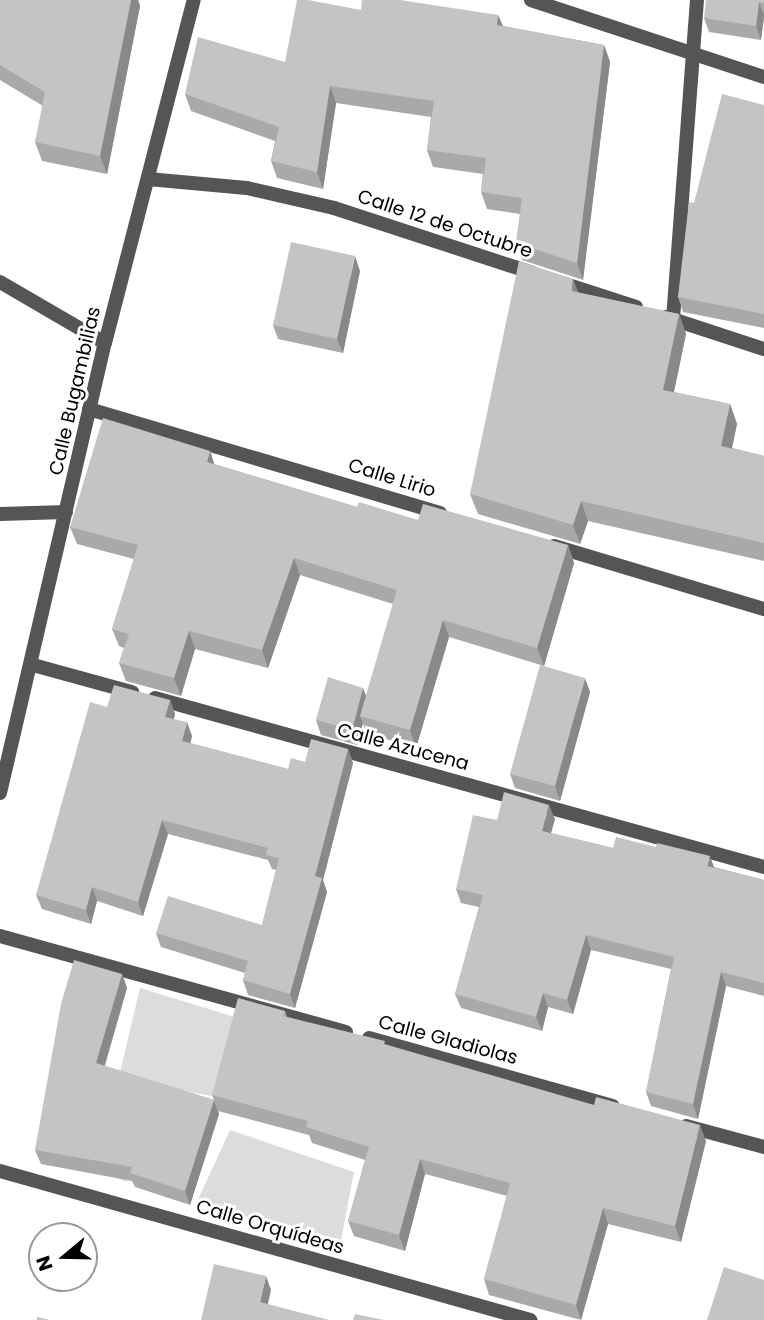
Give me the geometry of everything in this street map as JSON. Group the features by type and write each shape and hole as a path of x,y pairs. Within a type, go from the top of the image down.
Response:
{"street":[{"name":"Calle Bugambilias","path":"0,793 33,665 105,342 194,0"},
{"path":"531,0 693,51 764,77"},
{"path":"673,319 697,0"},
{"name":"Calle 12 de Octubre","path":"148,178 247,188 334,208 764,349"},
{"path":"0,282 105,342"},
{"name":"Calle Lirio","path":"89,409 460,518"},
{"path":"0,514 66,512"},
{"path":"539,542 764,608"},
{"name":"Calle Azucena","path":"33,665 764,867"},
{"name":"Calle Gladiolas","path":"0,936 630,1110"},
{"path":"670,1121 764,1147"},
{"name":"Calle Orquídeas","path":"0,1171 530,1320"}],"shaded area":[{"path":"140,988 235,1017 212,1096 158,1087 127,1182 97,1169"},
{"path":"230,1130 354,1172 341,1240 196,1204"}],"building":[{"path":"0,0 131,0 100,156 35,142 45,92 0,65"},
{"path":"297,0 361,10 362,0 400,0 498,15 497,25 604,45 577,263 516,243 522,198 481,192 486,158 427,150 434,101 330,86 317,172 271,161 279,127 185,94 198,37 285,62"},
{"path":"706,0 764,0 764,3 759,2 756,26 704,18"},
{"path":"722,94 764,105 764,314 678,297 689,202 694,203"},
{"path":"291,242 355,256 337,339 273,325"},
{"path":"519,261 573,279 572,291 679,314 663,390 730,404 721,446 764,456 764,543 581,501 573,525 470,494"},
{"path":"103,418 210,451 207,462 357,507 359,502 418,520 423,504 568,545 537,648 443,620 410,730 360,716 397,590 294,558 262,650 189,631 174,678 119,663 129,634 112,629 138,545 70,527"},
{"path":"540,665 585,678 555,786 510,774"},
{"path":"328,677 363,688 352,730 316,720"},
{"path":"114,685 170,700 165,717 187,722 182,741 288,769 291,758 305,762 311,739 348,749 315,876 322,878 290,994 243,980 248,961 156,933 168,896 262,925 279,858 266,855 268,848 162,820 138,902 92,887 86,910 36,895 90,702 107,707"},
{"path":"504,792 549,805 542,831 613,848 616,837 656,847 657,843 710,856 707,866 764,880 764,983 721,972 693,1104 646,1092 674,957 586,935 567,1000 543,993 536,1017 455,994 483,895 456,889 473,815 497,820"},
{"path":"74,960 122,974 96,1063 214,1100 185,1191 130,1173 132,1167 35,1150 61,1004"},
{"path":"238,998 285,1011 283,1016 385,1041 384,1044 594,1105 596,1097 700,1125 675,1226 603,1208 576,1305 484,1279 510,1183 420,1159 399,1235 348,1221 369,1147 306,1127 308,1121 212,1095"},
{"path":"214,1264 266,1276 260,1302 329,1320 201,1320"},
{"path":"724,1267 764,1280 764,1320 707,1320"},
{"path":"355,1314 384,1320 353,1320"}]}
